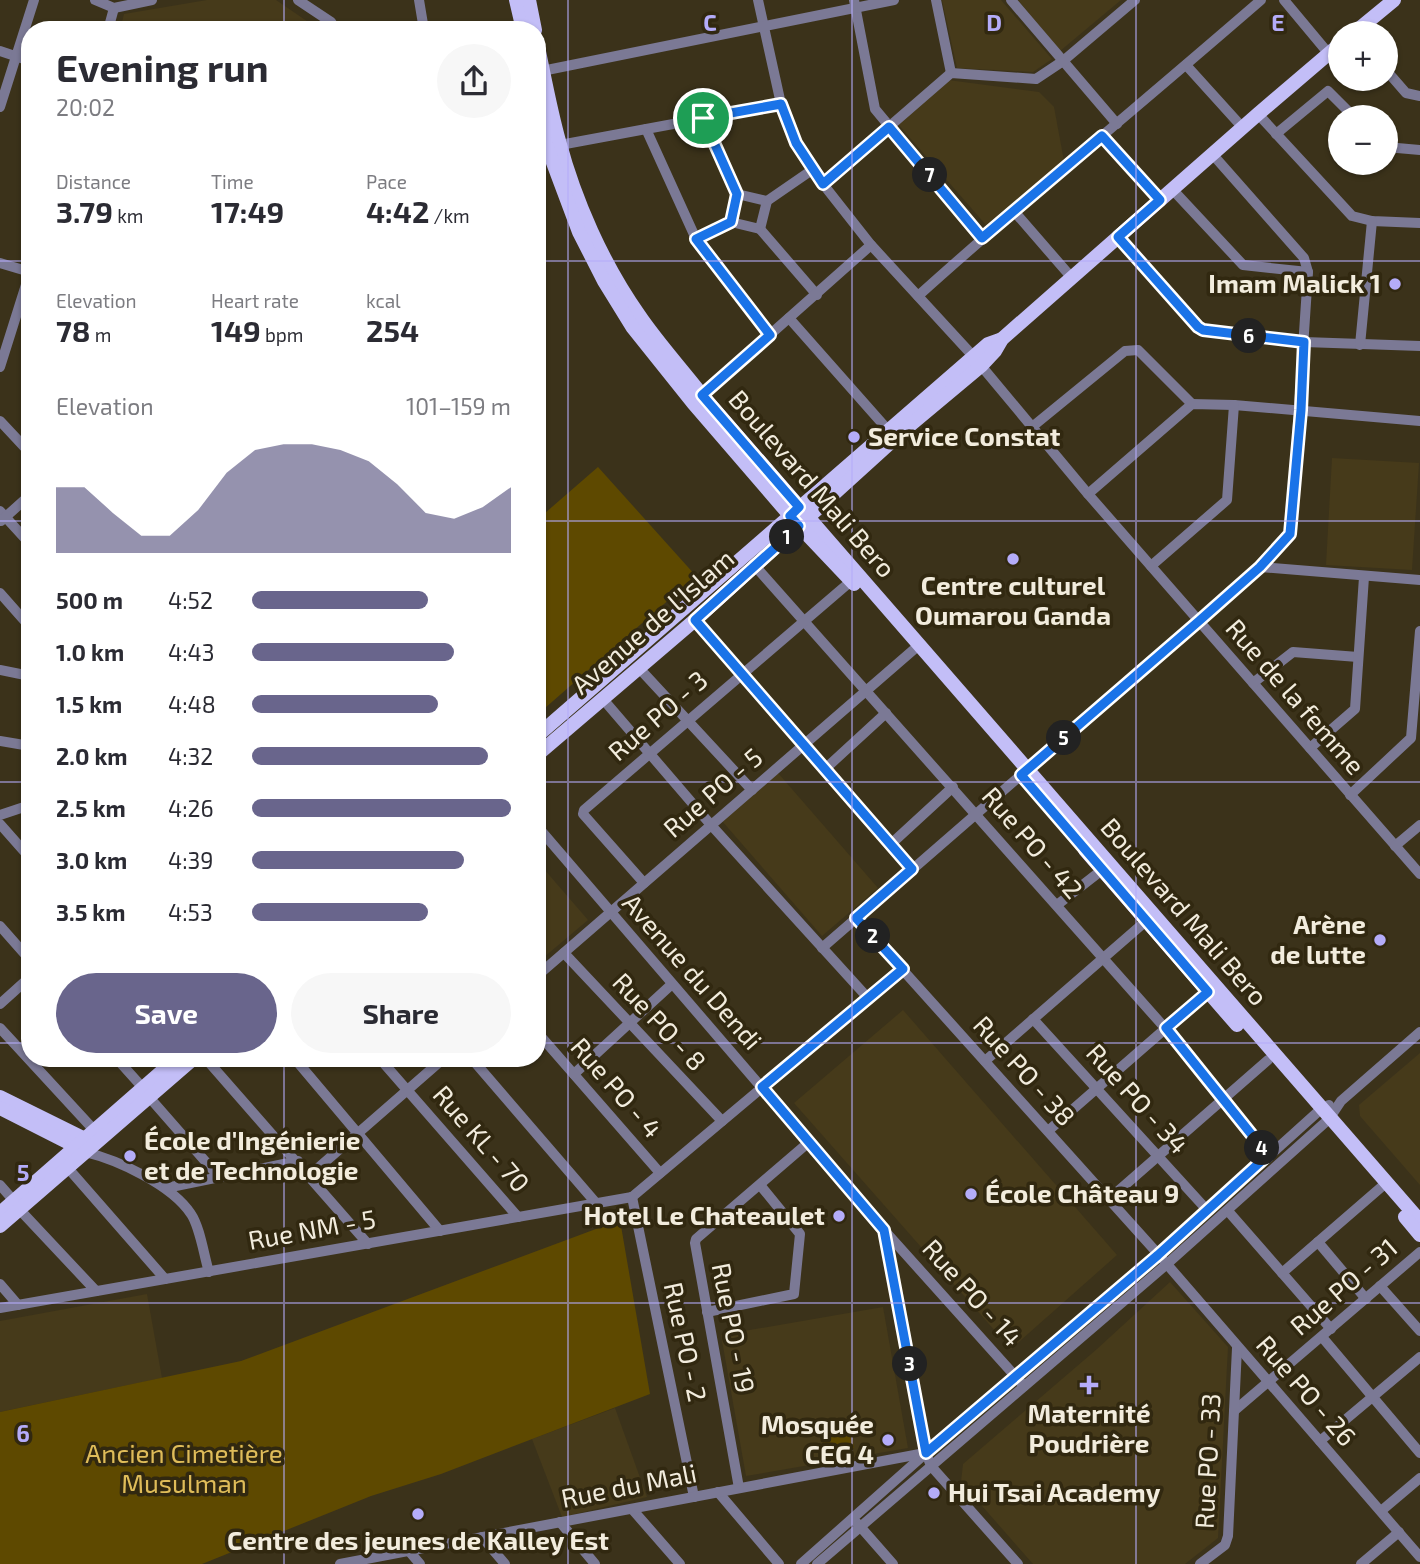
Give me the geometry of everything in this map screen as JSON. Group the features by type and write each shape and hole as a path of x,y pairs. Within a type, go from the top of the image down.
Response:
{"main road":[{"path":"516,0 521,21"},
{"path":"528,0 533,21"},
{"path":"1369,21 1394,0"},
{"path":"799,517 895,429 977,361 988,344 1002,339 1328,55"},
{"name":"Boulevard Mali Bero","path":"546,94 560,145 590,225 614,275 678,374 702,395 799,517"},
{"name":"Boulevard Mali Bero","path":"546,144 579,232 604,281 633,328 678,374 799,517 1212,988 1382,1186 1420,1235"},
{"name":"Avenue de l'Islam","path":"546,747 755,566 799,517"},
{"name":"Avenue de l'Islam","path":"546,728 799,517"},
{"name":"Boulevard Mali Bero","path":"1024,772 1146,921 1212,988 1268,1060 1322,1116"},
{"path":"0,1226 16,1205 89,1144 146,1092 169,1067"},
{"path":"146,1092 182,1067"},
{"path":"0,1097 89,1144"},
{"path":"0,1108 89,1144"},
{"name":"Boulevard Mali Bero","path":"1382,1186 1420,1221"},
{"path":"0,1213 16,1205"}],"street":[{"path":"28,21 34,0"},
{"path":"95,0 114,8 152,0"},
{"path":"298,0 330,21"},
{"path":"419,0 422,21"},
{"name":"Rue de la femme","path":"758,0 781,104 796,143 823,184 871,245 977,361 1088,494 1420,874"},
{"path":"546,71 764,26 855,4 894,0"},
{"path":"936,0 951,73"},
{"path":"1011,0 1117,124"},
{"path":"823,184 951,73 1035,79 1063,61 1135,0"},
{"path":"918,296 1013,210 1261,0"},
{"path":"1284,0 1328,53"},
{"path":"855,4 875,109 982,238"},
{"path":"110,21 114,8"},
{"path":"0,107 21,43"},
{"path":"0,51 21,58"},
{"path":"1186,65 1243,128"},
{"path":"1398,84 1406,93 1420,96"},
{"path":"1276,134 1328,91 1342,105"},
{"path":"560,145 781,104"},
{"path":"1258,114 1352,216 1372,221 1420,223"},
{"path":"703,118 737,194 731,222"},
{"path":"646,129 696,239 770,335"},
{"path":"1102,136 1160,200"},
{"path":"1398,148 1420,150"},
{"path":"822,948 1260,567 1292,530 1308,272 1304,258 1214,156"},
{"path":"760,229 767,201 813,170"},
{"path":"1172,189 1243,265 1308,272"},
{"path":"737,194 767,201"},
{"path":"1013,210 1072,278"},
{"path":"1360,345 1372,221"},
{"path":"696,239 731,222 760,229 817,295"},
{"path":"1118,237 1203,330 1304,342 1420,346"},
{"path":"702,395 871,245"},
{"path":"0,263 21,269"},
{"path":"0,367 21,300"},
{"path":"789,318 895,429"},
{"path":"1032,427 1130,349 1138,350 1192,404"},
{"path":"1088,494 1192,404 1234,405 1420,421"},
{"path":"1151,566 1227,500 1234,405"},
{"path":"0,421 21,443"},
{"path":"21,502 2,517 21,535"},
{"name":"Rue PO - 42","path":"755,566 1166,1028 1268,1155"},
{"path":"1260,567 1420,580"},
{"path":"1310,748 1353,713 1356,704 1364,577"},
{"name":"Rue PO - 3","path":"644,883 583,814 584,810 855,578"},
{"path":"0,593 21,617"},
{"path":"695,620 912,869"},
{"path":"1350,795 1415,738 1420,631"},
{"name":"Rue PO - 5","path":"546,968 916,648"},
{"path":"1252,683 1293,652 1358,657"},
{"path":"638,667 752,790"},
{"path":"0,670 21,674"},
{"path":"602,698 711,825 868,998"},
{"path":"825,769 886,713"},
{"path":"0,741 21,744"},
{"path":"891,844 953,787"},
{"path":"0,815 21,808"},
{"path":"0,824 21,848"},
{"path":"1395,846 1420,825"},
{"name":"Avenue du Dendi","path":"546,837 884,1230 926,1453 932,1466 1018,1564"},
{"path":"1057,905 1102,870"},
{"name":"Rue PO - 38","path":"856,918 1158,1255"},
{"path":"985,1061 1146,921"},
{"path":"0,926 21,950"},
{"name":"Rue PO - 8","path":"564,953 722,1121"},
{"path":"632,1197 903,969"},
{"path":"574,1074 672,984"},
{"path":"0,1004 21,985"},
{"path":"1048,1131 1212,988"},
{"name":"Rue PO - 34","path":"1033,1019 1207,1210"},
{"path":"0,1028 21,1055"},
{"path":"817,1564 926,1453 1158,1255 1268,1155 1341,1101 1420,1032"},
{"name":"Rue PO - 4","path":"546,1042 660,1173"},
{"path":"1109,1199 1268,1060"},
{"path":"30,1067 89,1144 166,1188 192,1215 209,1272"},
{"path":"124,1067 219,1177"},
{"path":"213,1067 368,1244"},
{"path":"302,1067 440,1231"},
{"name":"Rue KL - 70","path":"387,1067 518,1217"},
{"path":"310,1175 434,1067"},
{"path":"479,1067 596,1203"},
{"path":"801,1564 932,1466 1228,1212 1322,1116"},
{"name":"Rue PO - 19","path":"739,1488 695,1247 696,1239 809,1142"},
{"path":"166,1188 298,1161"},
{"path":"63,1164 165,1279"},
{"path":"0,1185 96,1291"},
{"path":"707,1312 794,1294 800,1234 760,1185"},
{"path":"1282,1273 1382,1186"},
{"name":"Rue NM - 5","path":"0,1308 632,1197"},
{"name":"Rue PO - 2","path":"632,1197 694,1497"},
{"path":"1228,1212 1282,1273 1373,1397 1420,1453"},
{"name":"Rue PO - 14","path":"884,1230 1024,1386"},
{"path":"1318,1242 1366,1299"},
{"name":"Rue PO - 31","path":"1234,1411 1420,1252"},
{"name":"Rue PO - 26","path":"1158,1255 1420,1557"},
{"path":"0,1284 19,1305"},
{"path":"1380,1286 1420,1331"},
{"name":"Rue PO - 33","path":"1200,1564 1227,1541 1237,1348"},
{"path":"1320,1441 1420,1357"},
{"name":"Rue du Mali","path":"340,1564 377,1560 409,1551 926,1453"},
{"path":"1381,1511 1420,1478"},
{"path":"718,1492 779,1564"},
{"path":"632,1509 680,1564"},
{"path":"560,1522 595,1564"},
{"path":"857,1522 893,1564"},
{"path":"1361,1564 1399,1532"},
{"path":"482,1537 505,1564"},
{"path":"409,1551 420,1564"}],"shaded area":[{"path":"207,0 276,0 307,21 122,21 124,14"},
{"path":"942,0 1001,0 1052,59 1033,72 957,68"},
{"path":"1018,0 1121,0 1060,51"},
{"path":"948,80 1039,92 1054,107 1064,161 986,225 897,123"},
{"path":"1332,458 1419,463 1412,570 1326,565"},
{"path":"778,773 878,888 822,936 722,821"},
{"path":"546,871 588,920 546,955"},
{"path":"903,1010 1117,1255 1011,1349 794,1103"},
{"path":"1420,1053 1420,1185 1360,1116 1359,1105"},
{"path":"1170,1282 1228,1347 1218,1538 1185,1564 1033,1564 961,1482 963,1464 1097,1349"},
{"path":"147,1294 162,1378 0,1412 0,1321"},
{"path":"883,1307 908,1448 746,1476 721,1335"},
{"path":"615,1408 647,1497 562,1517 532,1439"}],"green space":[{"path":"598,467 696,576 546,707 546,512"},
{"name":"Ancien Cimetière Musulman","path":"620,1220 650,1394 441,1474 371,1496 202,1564 0,1564 0,1412 241,1361"},
{"path":"851,1432 854,1448 826,1453 823,1437"}],"place":[{"name":"Imam Malick 1","path":"1395,284"},
{"name":"Service Constat","path":"854,437"},
{"name":"Centre culturel Oumarou Ganda","path":"1013,559"},
{"name":"Arène de lutte","path":"1380,940"},
{"name":"École d'Ingénierie et de Technologie","path":"130,1156"},
{"name":"École Château 9","path":"971,1194"},
{"name":"Hotel Le Chateaulet","path":"839,1216"},
{"name":"Maternité Poudrière","path":"1089,1385"},
{"name":"Mosquée CEG 4","path":"888,1440"},
{"name":"Hui Tsai Academy","path":"934,1493"},
{"name":"Centre des jeunes de Kalley Est","path":"418,1514"}],"route":[{"path":"781,104 796,143 823,184 889,127 982,238 1102,136 1160,200 1118,237 1198,327 1203,330 1304,342 1290,534 1260,567 1021,775 1208,992 1166,1028 1268,1155 1158,1255 926,1453 884,1230 762,1087 903,969 856,918 912,869 695,620 799,526 790,516 799,507 702,395 770,335 696,239 731,222 737,194 703,118 781,104"}]}
